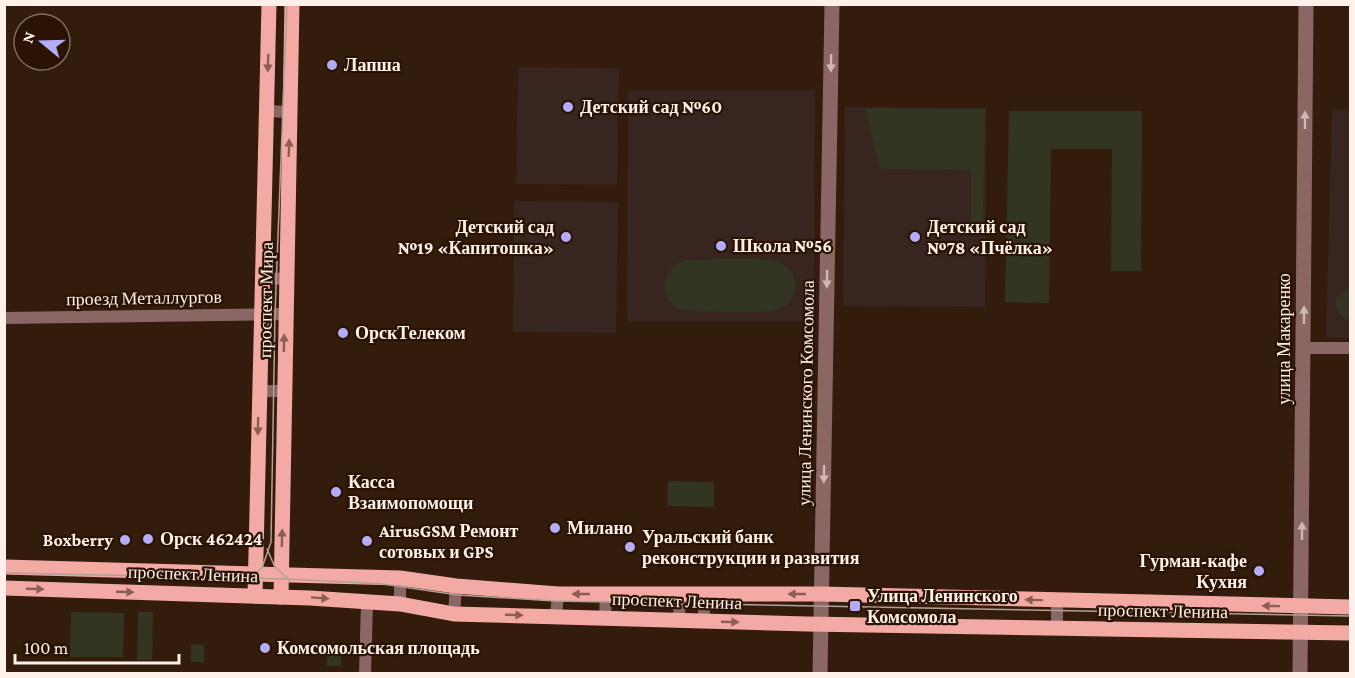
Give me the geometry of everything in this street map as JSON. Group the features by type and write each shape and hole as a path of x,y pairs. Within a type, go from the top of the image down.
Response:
{"main road":[{"name":"проспект Мира","path":"255,596 269,4"},
{"name":"проспект Мира","path":"281,597 284,314 292,4"},
{"name":"проспект Ленина","path":"4,567 255,572 399,578 456,586 558,594 822,594 1350,607"},
{"name":"проспект Ленина","path":"4,588 281,597 400,604 454,614 821,624 1350,633"}],"street":[{"name":"улица Ленинского Комсомола","path":"820,674 832,4"},
{"name":"улица Макаренко","path":"1300,674 1306,4"},
{"path":"266,111 290,112"},
{"path":"261,278 285,279"},
{"name":"проезд Металлургов","path":"4,318 284,314"},
{"path":"1304,348 1350,348"},
{"path":"259,391 284,392"},
{"path":"66,590 68,569"},
{"path":"399,578 400,604"},
{"path":"454,614 456,586"},
{"path":"556,616 558,594"},
{"path":"605,618 606,594"},
{"path":"679,620 680,594"},
{"path":"704,594 704,621"},
{"path":"1057,600 1057,629"},
{"path":"365,674 366,602"}],"shaded area":[{"name":"Детский сад №60","path":"518,67 619,68 617,185 516,184"},
{"name":"Школа №56","path":"628,90 815,90 814,321 627,321"},
{"name":"Детский сад №78 «Пчёлка»","path":"845,107 986,108 985,307 843,306"},
{"path":"1332,110 1350,110 1350,338 1326,337"},
{"name":"Детский сад №19 «Капитошка»","path":"514,201 618,202 616,333 513,332"}],"green space":[{"path":"865,108 985,109 983,232 971,232 971,170 880,169"},
{"path":"1009,111 1142,111 1141,271 1111,271 1112,149 1051,149 1049,303 1005,302"},
{"path":"747,258 779,262 788,267 793,275 796,285 794,295 785,306 770,311 683,310 670,302 665,288 668,274 679,263 687,260"},
{"path":"1350,289 1350,320 1340,315 1336,297"},
{"path":"668,481 714,482 714,507 667,506"},
{"path":"71,612 124,613 123,657 70,657"},
{"path":"138,612 153,612 152,660 137,660"},
{"path":"191,644 204,645 204,662 191,662"},
{"path":"327,648 341,648 341,666 327,666"}],"tram line":[{"path":"248,579 262,568 271,542 275,314 287,4"},
{"path":"267,549 275,567 291,582"},
{"path":"4,573 287,579 383,584 458,595 555,601 1350,616"}],"place":[{"name":"Лапша","path":"332,65"},
{"name":"Детский сад №60","path":"568,107"},
{"name":"Детский сад №19 «Капитошка»","path":"566,237"},
{"name":"Детский сад №78 «Пчёлка»","path":"915,237"},
{"name":"Школа №56","path":"721,246"},
{"name":"ОрскТелеком","path":"343,333"},
{"name":"Касса Взаимопомощи","path":"336,492"},
{"name":"Милано","path":"555,528"},
{"name":"Орск 462424","path":"148,539"},
{"name":"Boxberry","path":"125,540"},
{"name":"AirusGSM Ремонт сотовых и GPS","path":"367,541"},
{"name":"Уральский банк реконструкции и развития","path":"630,547"},
{"name":"Гурман-кафе Кухня","path":"1259,571"},
{"name":"Улица Ленинского Комсомола","path":"855,606"},
{"name":"Комсомольская площадь","path":"265,648"}]}
